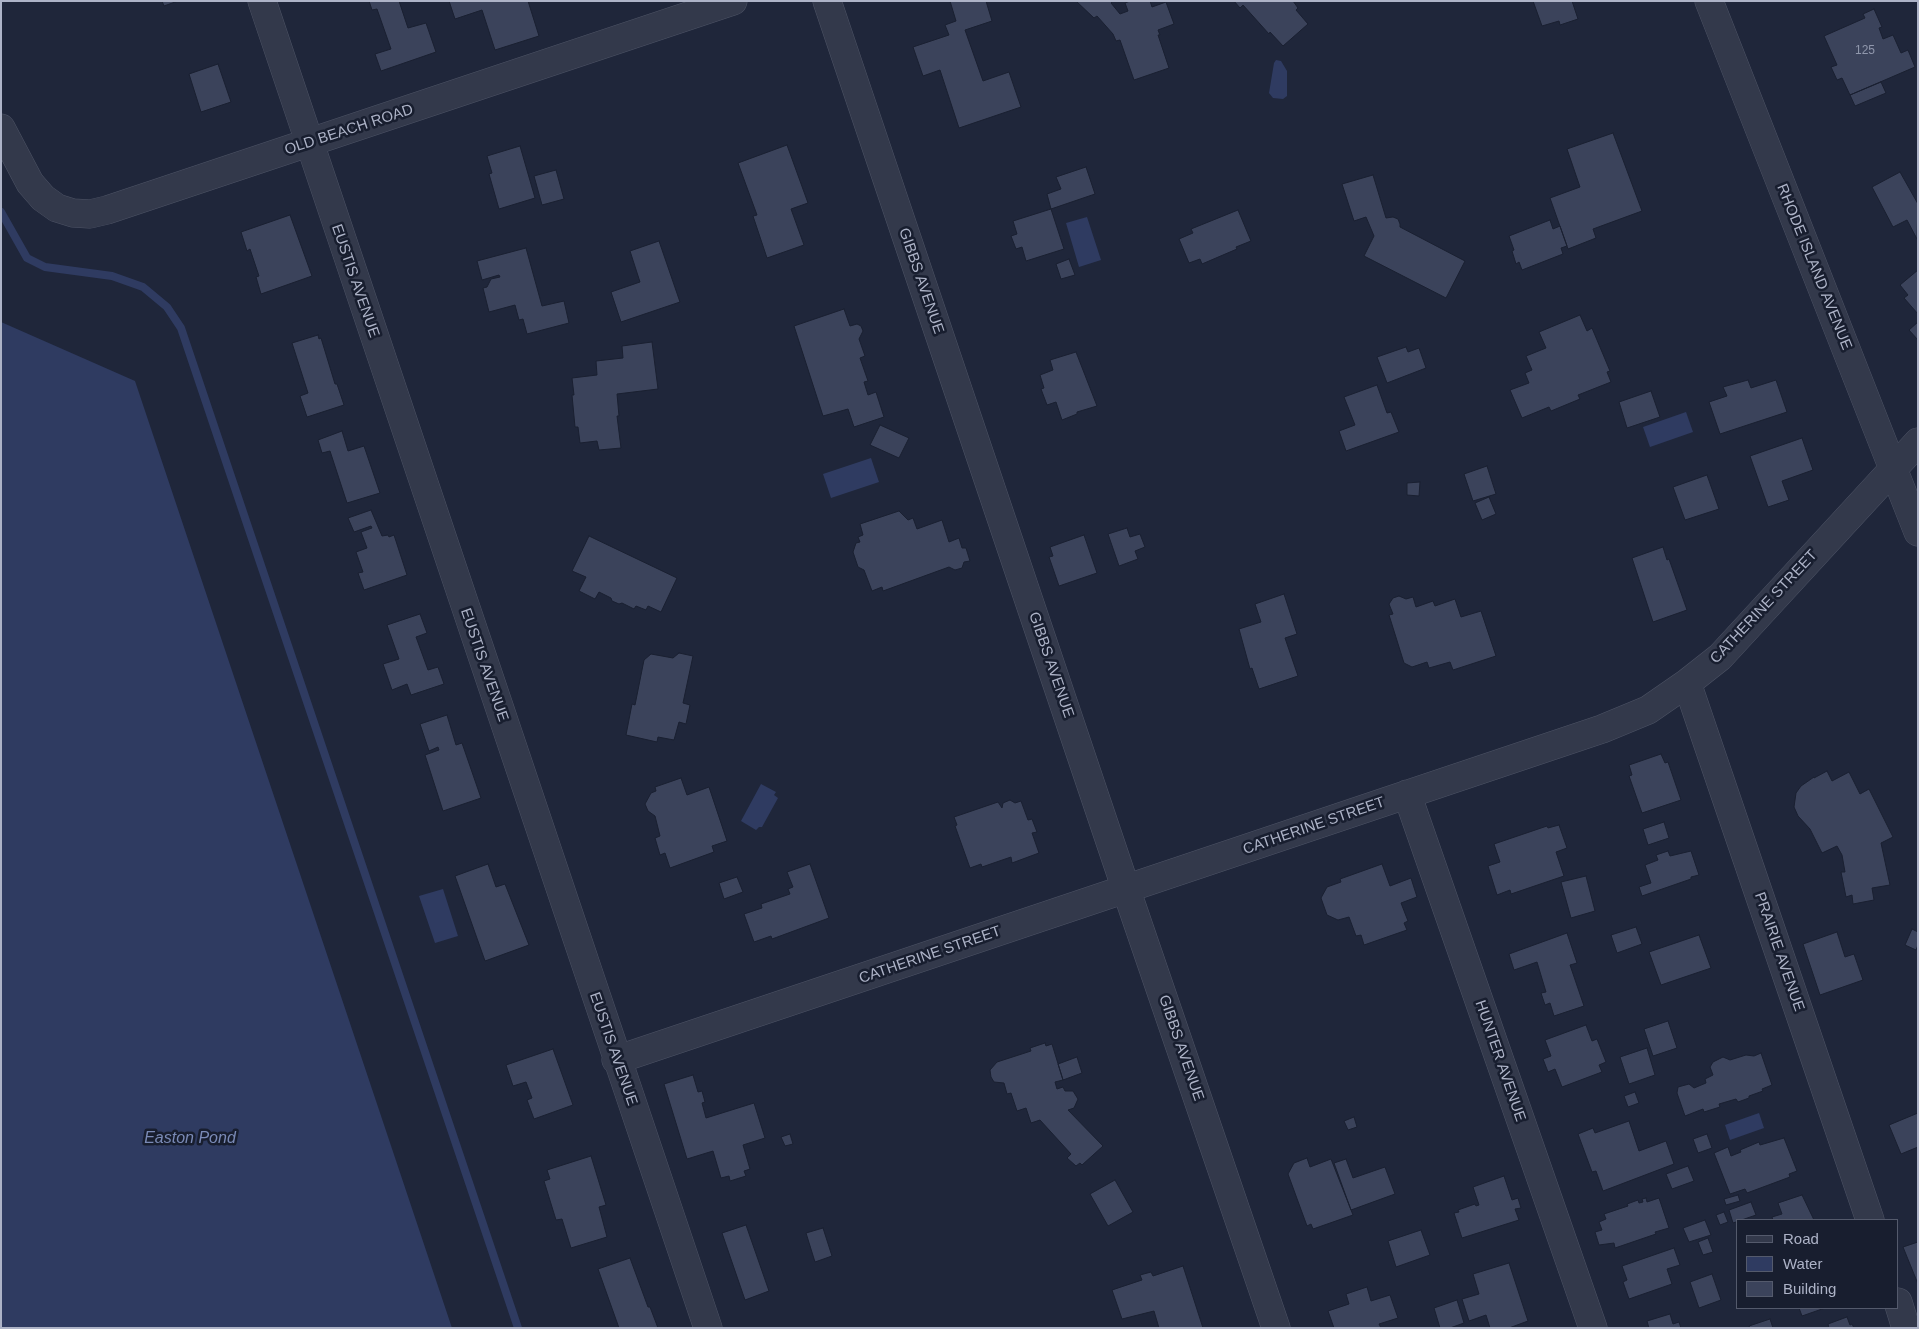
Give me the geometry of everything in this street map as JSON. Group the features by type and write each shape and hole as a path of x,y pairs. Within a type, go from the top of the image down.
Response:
{"street":[{"name":"EUSTIS AVENUE","path":"262,1 616,1060 708,1328"},
{"name":"OLD BEACH ROAD","path":"1,128 26,175 43,198 57,208 73,213 90,214 309,143 732,1"},
{"name":"GIBBS AVENUE","path":"827,1 1276,1328"},
{"name":"RHODE ISLAND AVENUE","path":"1709,1 1918,532"},
{"name":"CATHERINE STREET","path":"616,1060 1602,729 1648,710 1687,683 1720,656 1918,442"},
{"name":"PRAIRIE AVENUE","path":"1687,683 1870,1219"},
{"name":"HUNTER AVENUE","path":"1407,794 1593,1328"},
{"path":"1899,1305 1906,1328"}],"water":[{"path":"1276,60 1281,61 1287,71 1287,96 1283,99 1273,98 1269,93"},
{"path":"1087,217 1101,260 1079,267 1066,223"},
{"name":"Easton Pond","path":"1,322 135,381 452,1328 1,1328"},
{"path":"1686,412 1693,432 1650,447 1643,427"},
{"path":"871,458 879,482 831,498 823,474"},
{"path":"761,784 776,792 774,795 778,798 762,827 756,830 741,821"},
{"path":"443,889 458,936 435,943 419,896"},
{"path":"1759,1113 1764,1128 1730,1140 1725,1125"}],"building":[{"path":"162,1 178,1 164,6"},
{"path":"369,1 399,1 408,28 426,23 436,52 381,71 375,54 391,49 377,9 372,10"},
{"path":"449,1 528,1 539,36 495,50 482,10 455,19"},
{"path":"950,1 986,1 992,21 965,30 983,81 1009,72 1021,107 959,128 940,70 923,76 913,47 949,35 945,25 956,21"},
{"path":"1076,1 1113,1 1111,3 1120,14 1128,11 1125,3 1130,1 1150,1 1152,7 1166,2 1174,24 1158,30 1160,35 1158,35 1169,68 1134,80 1120,40 1116,41 1113,34 1097,16 1094,18"},
{"path":"1234,1 1293,1 1298,8 1296,10 1308,24 1283,46 1270,32 1269,34 1243,5 1240,8"},
{"path":"1533,1 1572,1 1578,19 1560,25 1559,21 1542,26"},
{"path":"1874,9 1882,27 1879,28 1883,39 1893,35 1901,53 1908,50 1915,67 1850,95 1842,78 1837,80 1831,67 1837,65 1824,36 1865,18 1863,14"},
{"path":"218,64 231,102 201,112 189,74"},
{"path":"1881,82 1886,93 1855,106 1850,95"},
{"path":"1613,133 1642,211 1593,229 1596,238 1568,249 1550,198 1580,187 1567,149"},
{"path":"787,145 808,203 791,209 804,245 767,258 753,216 757,215 738,163"},
{"path":"520,146 535,198 499,209 489,174 492,173 487,156"},
{"path":"1086,167 1095,194 1051,209 1047,194 1061,189 1056,177"},
{"path":"556,170 564,199 542,205 534,176"},
{"path":"1900,172 1918,204 1917,239 1907,220 1893,227 1872,187"},
{"path":"1373,175 1386,218 1393,217 1398,219 1400,227 1465,261 1446,298 1364,256 1374,236 1366,217 1354,221 1342,184"},
{"path":"1051,209 1064,249 1026,261 1022,247 1016,249 1011,236 1017,234 1013,221"},
{"path":"1238,210 1251,241 1202,264 1200,259 1189,263 1179,239 1193,233 1191,229"},
{"path":"290,215 312,276 261,294 256,277 259,276 250,249 247,251 241,232"},
{"path":"1550,220 1553,229 1560,226 1567,246 1561,248 1563,254 1522,270 1519,262 1516,264 1509,236"},
{"path":"659,241 680,302 621,322 611,292 640,282 630,251"},
{"path":"526,248 542,306 564,301 569,323 527,334 523,319 519,320 515,305 489,312 483,288 487,287 491,279 500,277 499,275 482,280 477,261"},
{"path":"1069,259 1075,275 1061,279 1056,264"},
{"path":"1918,270 1918,314 1904,298 1908,295 1900,285"},
{"path":"844,309 850,326 857,324 861,326 863,331 859,339 865,356 860,358 868,381 864,382 868,395 876,392 884,417 854,427 848,409 823,416 794,326"},
{"path":"1580,315 1587,331 1592,328 1610,371 1607,372 1611,382 1578,395 1580,399 1551,411 1549,407 1522,418 1510,390 1529,383 1525,373 1532,370 1526,356 1546,348 1539,332"},
{"path":"1918,322 1918,340 1909,330"},
{"path":"318,335 319,339 321,338 335,384 337,384 344,405 307,417 300,396 308,393 292,343"},
{"path":"652,342 658,389 617,394 619,416 617,416 621,448 599,450 597,441 580,443 578,427 575,427 572,378 597,375 596,361 623,358 622,346"},
{"path":"1406,347 1408,352 1419,348 1426,368 1387,383 1377,357"},
{"path":"1076,352 1097,406 1077,412 1077,414 1062,420 1056,402 1047,405 1041,389 1044,388 1040,375 1053,370 1050,360"},
{"path":"1748,380 1751,388 1776,380 1787,412 1720,434 1709,402 1727,396 1723,387"},
{"path":"1377,385 1387,413 1391,412 1399,432 1346,451 1339,431 1355,425 1344,397"},
{"path":"1651,391 1660,417 1627,428 1619,402"},
{"path":"880,425 909,438 899,458 870,445"},
{"path":"342,431 348,451 364,446 380,493 347,503 330,451 322,453 318,440"},
{"path":"1802,438 1813,470 1782,481 1789,500 1768,507 1750,456"},
{"path":"1487,466 1496,494 1473,501 1464,474"},
{"path":"1707,475 1719,509 1685,520 1673,487"},
{"path":"1420,482 1419,496 1407,495 1407,483"},
{"path":"1489,497 1496,514 1482,520 1475,503"},
{"path":"371,510 382,536 388,535 389,537 394,535 407,575 364,590 358,573 363,572 356,552 367,548 361,532 372,528 371,526 354,532 348,518"},
{"path":"899,511 908,520 913,518 917,529 942,520 949,542 959,538 962,548 966,548 970,561 964,562 962,568 955,570 949,567 883,591 882,587 872,591 864,570 858,567 853,552 856,543 860,542 858,537 863,535 860,524"},
{"path":"1127,528 1130,537 1140,534 1145,547 1135,551 1138,559 1119,566 1108,534"},
{"path":"1084,535 1097,573 1059,586 1049,557 1053,556 1050,547"},
{"path":"589,536 677,578 661,612 648,606 646,610 636,606 634,609 622,603 619,604 612,601 611,598 599,592 595,599 579,591 586,577 572,571"},
{"path":"1663,547 1687,610 1653,622 1632,558"},
{"path":"1284,594 1297,634 1285,638 1298,676 1259,689 1252,668 1250,669 1239,629 1261,622 1255,604"},
{"path":"1399,596 1406,599 1413,597 1416,607 1433,601 1435,606 1455,599 1461,617 1481,611 1496,656 1453,670 1450,662 1429,668 1427,662 1412,667 1404,663 1389,615 1393,614 1389,604 1393,598"},
{"path":"420,614 427,633 416,637 428,670 438,667 444,684 411,695 407,684 392,690 383,664 399,659 387,625"},
{"path":"679,653 693,656 683,703 690,705 686,724 679,722 674,740 658,737 657,742 626,735 632,704 635,705 644,660 651,654 673,658"},
{"path":"447,715 456,745 462,743 481,798 443,811 425,755 439,750 438,747 429,751 420,724"},
{"path":"1661,754 1665,763 1668,762 1681,800 1642,813 1629,776 1632,775 1629,765"},
{"path":"1827,771 1832,781 1849,772 1860,794 1869,789 1893,837 1881,843 1890,885 1872,888 1874,900 1853,904 1852,895 1846,897 1841,872 1845,872 1842,855 1837,846 1822,853 1810,829 1798,816 1794,807 1796,793 1801,786"},
{"path":"681,778 687,795 709,787 727,841 712,846 714,852 670,868 665,853 660,855 655,838 660,836 655,816 648,811 645,804 651,793 656,791 655,787"},
{"path":"1010,800 1015,803 1021,801 1028,820 1032,819 1037,832 1032,833 1039,853 1012,863 1011,857 982,867 981,864 970,868 955,826 957,825 954,817 998,802 1002,808 1003,803"},
{"path":"1664,822 1669,838 1648,845 1643,829"},
{"path":"1559,825 1567,848 1556,852 1564,876 1511,894 1510,890 1497,895 1488,866 1500,862 1494,844 1547,826 1548,828"},
{"path":"1668,851 1670,856 1691,851 1699,875 1642,896 1639,887 1651,883 1645,865 1658,860 1656,855"},
{"path":"488,864 496,887 505,884 529,945 485,961 455,876"},
{"path":"810,864 829,918 772,939 771,936 754,942 744,914 762,908 761,904 790,894 788,889 793,887 787,872"},
{"path":"1382,864 1390,886 1411,878 1417,897 1401,903 1408,921 1404,923 1407,930 1364,945 1361,935 1356,936 1349,917 1338,920 1327,915 1321,898 1327,887 1341,882 1340,879"},
{"path":"1586,876 1595,911 1571,918 1561,882"},
{"path":"737,877 743,892 724,899 719,883"},
{"path":"1636,927 1642,944 1617,953 1611,935"},
{"path":"1912,929 1918,932 1916,950 1905,945"},
{"path":"1837,932 1845,957 1854,954 1863,980 1820,995 1803,944"},
{"path":"1567,933 1577,963 1570,965 1584,1006 1554,1016 1550,1003 1545,1005 1541,993 1546,992 1537,962 1514,970 1509,954"},
{"path":"1699,935 1711,968 1661,985 1649,952"},
{"path":"1668,1021 1677,1048 1653,1056 1644,1029"},
{"path":"1586,1025 1592,1041 1597,1039 1606,1062 1599,1065 1602,1072 1562,1087 1555,1069 1548,1072 1543,1059 1551,1056 1545,1040"},
{"path":"1045,1043 1046,1046 1052,1044 1063,1080 1055,1082 1057,1089 1063,1087 1065,1091 1073,1091 1078,1099 1074,1108 1068,1110 1103,1146 1082,1165 1080,1163 1076,1166 1067,1158 1071,1154 1040,1120 1031,1123 1026,1108 1017,1111 1011,1093 1007,1094 1004,1083 994,1082 991,1077 990,1070 997,1062 1031,1051 1030,1048"},
{"path":"1647,1048 1655,1075 1629,1084 1620,1057"},
{"path":"553,1049 573,1105 534,1119 527,1100 532,1098 526,1082 513,1086 506,1065"},
{"path":"1761,1053 1772,1085 1738,1102 1736,1099 1719,1104 1720,1107 1704,1112 1703,1109 1685,1116 1677,1093 1678,1087 1689,1084 1694,1088 1706,1083 1705,1079 1713,1075 1710,1067 1713,1062 1723,1057 1730,1060"},
{"path":"1077,1057 1082,1073 1063,1080 1058,1064"},
{"path":"693,1075 698,1092 702,1091 705,1102 702,1103 706,1118 754,1103 765,1138 743,1145 750,1169 744,1171 746,1176 730,1181 729,1176 721,1178 713,1151 687,1159 664,1084"},
{"path":"1635,1092 1639,1103 1628,1107 1624,1096"},
{"path":"1918,1113 1918,1147 1901,1154 1889,1125"},
{"path":"1354,1117 1357,1127 1348,1130 1344,1121"},
{"path":"1629,1121 1639,1151 1666,1141 1674,1164 1603,1191 1596,1171 1592,1172 1578,1134 1593,1128 1595,1133"},
{"path":"790,1134 793,1144 785,1146 781,1137"},
{"path":"1707,1134 1712,1148 1698,1153 1693,1139"},
{"path":"1784,1138 1797,1171 1789,1174 1790,1177 1747,1193 1745,1189 1730,1194 1714,1153 1728,1147 1731,1156 1759,1142 1760,1145"},
{"path":"591,1156 606,1205 599,1207 607,1237 571,1248 562,1219 556,1220 544,1181 550,1179 547,1170"},
{"path":"1307,1158 1310,1167 1331,1159 1353,1215 1313,1229 1311,1224 1307,1226 1288,1174 1294,1163"},
{"path":"1346,1159 1353,1178 1385,1167 1395,1194 1351,1210 1334,1163"},
{"path":"1688,1166 1694,1181 1672,1189 1666,1174"},
{"path":"1504,1176 1512,1200 1518,1198 1521,1208 1515,1209 1519,1220 1462,1238 1454,1213 1475,1204 1476,1206 1479,1205 1473,1187"},
{"path":"1115,1180 1133,1212 1108,1226 1090,1194"},
{"path":"1738,1195 1740,1201 1726,1205 1724,1199"},
{"path":"1802,1195 1814,1219 1773,1219 1772,1217 1782,1214 1778,1203"},
{"path":"1646,1198 1647,1202 1659,1198 1669,1228 1615,1248 1614,1243 1599,1245 1595,1232 1602,1230 1599,1222 1606,1219 1604,1214 1628,1206 1627,1204 1638,1200 1639,1203 1643,1202 1642,1199"},
{"path":"1751,1202 1756,1215 1744,1219 1736,1219 1736,1222 1733,1223 1729,1210"},
{"path":"1724,1212 1728,1222 1720,1225 1716,1215"},
{"path":"1705,1220 1711,1235 1689,1242 1683,1228"},
{"path":"746,1225 769,1291 745,1300 722,1233"},
{"path":"823,1228 832,1256 815,1262 806,1233"},
{"path":"1421,1230 1430,1255 1396,1267 1388,1241"},
{"path":"1708,1238 1713,1252 1703,1255 1698,1242"},
{"path":"1918,1242 1918,1284 1903,1247"},
{"path":"1674,1248 1680,1265 1667,1269 1672,1284 1629,1299 1623,1282 1627,1280 1622,1266"},
{"path":"630,1258 658,1328 619,1328 598,1269"},
{"path":"1509,1263 1528,1321 1509,1328 1490,1328 1486,1315 1469,1321 1462,1299 1479,1294 1473,1274"},
{"path":"1183,1266 1203,1328 1159,1328 1154,1311 1122,1319 1112,1290 1142,1280 1140,1275 1151,1272 1153,1276"},
{"path":"1712,1274 1721,1300 1699,1308 1690,1282"},
{"path":"1367,1287 1371,1301 1390,1295 1398,1318 1379,1324 1381,1328 1334,1328 1328,1311 1349,1304 1346,1294"},
{"path":"1457,1300 1464,1323 1450,1328 1440,1328 1434,1308"},
{"path":"1799,1309 1822,1309 1802,1316"},
{"path":"1670,1314 1673,1324 1679,1322 1681,1328 1649,1328 1647,1321"},
{"path":"1847,1317 1850,1325 1852,1324 1854,1328 1829,1328 1828,1324"},
{"path":"1770,1319 1773,1328 1750,1328 1749,1326"}],"waterway":[{"path":"1,212 27,258 45,267 112,276 143,287 167,307 181,328 518,1328"}]}
